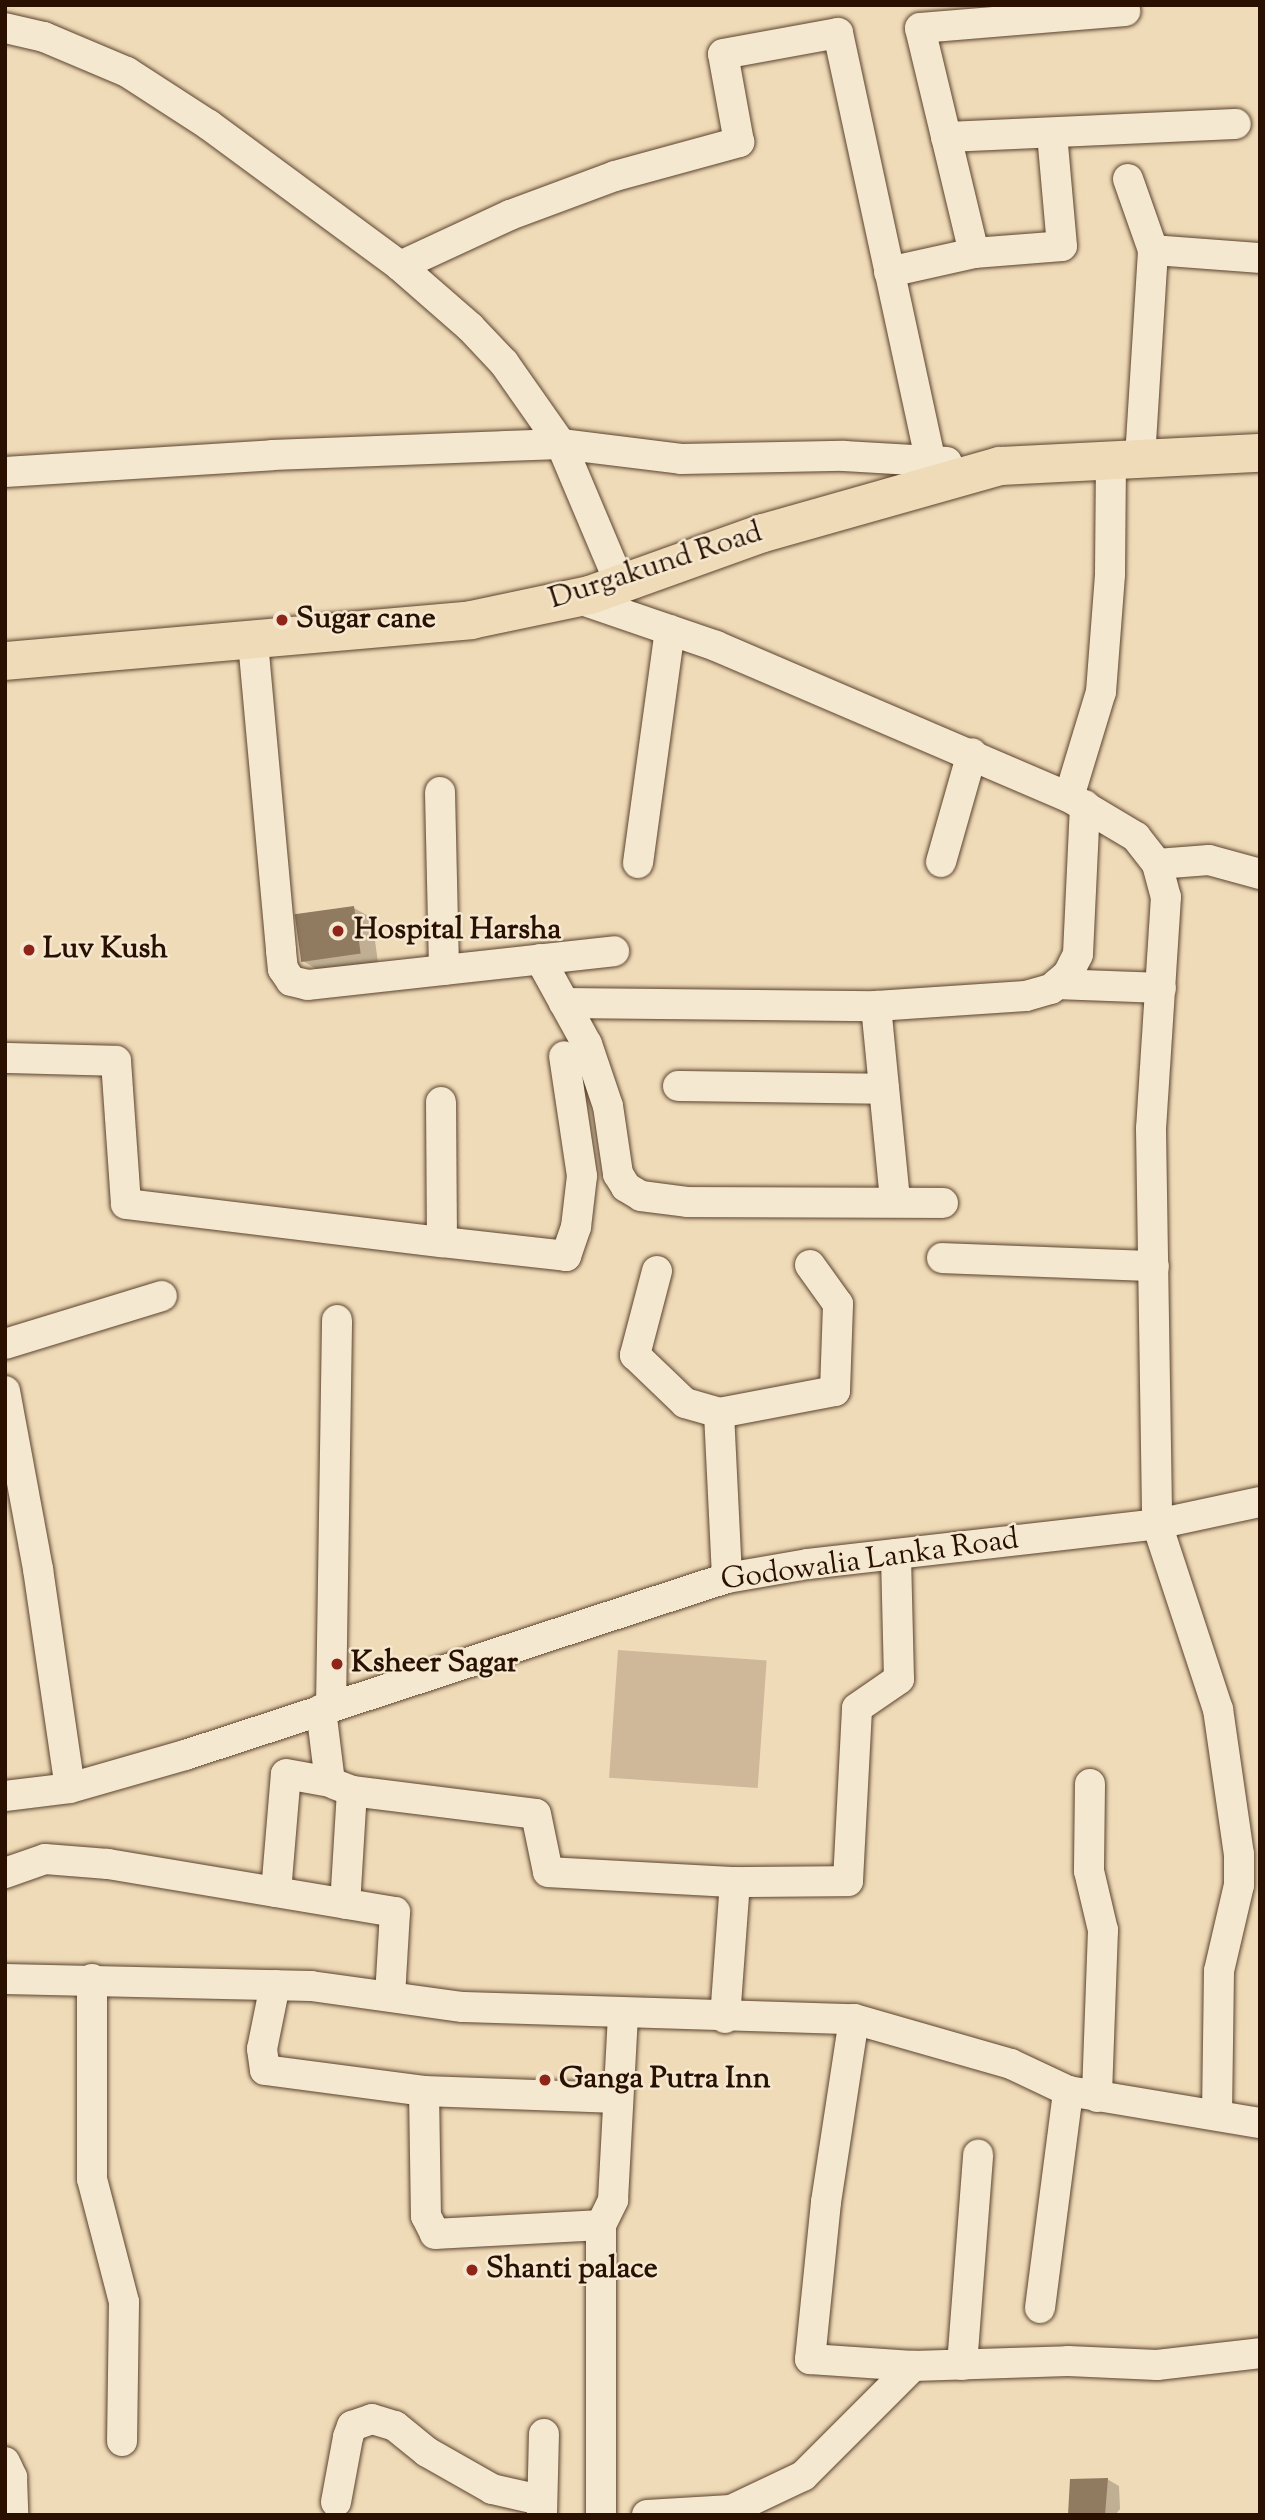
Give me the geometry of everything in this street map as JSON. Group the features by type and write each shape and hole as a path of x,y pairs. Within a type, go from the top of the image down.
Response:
{"main road":[{"name":"Durgakund Road","path":"5,662 253,642 471,620 576,598 763,533 1000,466 1260,453"}],"street":[{"path":"974,253 920,28 1125,11"},
{"path":"5,28 44,37 127,72 209,125 400,266 470,327 504,363 561,444 620,584"},
{"path":"400,266 499,220 615,176 739,142 723,54 838,33 930,460"},
{"path":"946,137 1236,124"},
{"path":"889,272 974,253 1062,246 1052,133"},
{"path":"1056,984 1078,954 1077,801 1101,692 1110,574 1153,250 1128,179"},
{"path":"1153,250 1260,258"},
{"path":"5,472 272,455 561,444 681,459 844,456 1000,466"},
{"path":"576,598 670,630 972,753 1077,801 1136,837 1157,864 1166,897 1151,1129 1157,1524 1217,1709 1250,1885 1223,1938 1219,1971 1217,2114"},
{"path":"638,863 670,630"},
{"path":"253,642 283,969 291,981 308,985 614,951"},
{"path":"941,862 972,753"},
{"path":"439,792 444,970"},
{"path":"1157,864 1209,860 1260,874"},
{"path":"540,959 599,1077 618,1174 626,1187 641,1196 687,1202 943,1203"},
{"path":"564,1003 876,1006 1026,996 1056,984 1161,988"},
{"path":"876,1006 895,1201"},
{"path":"5,1058 116,1061 126,1204 566,1256 576,1227 582,1176 564,1056"},
{"path":"678,1086 884,1088"},
{"path":"441,1102 442,1242"},
{"path":"942,1258 1154,1266"},
{"path":"657,1270 635,1355 685,1403 719,1413 835,1391 838,1304 810,1265"},
{"path":"5,1344 162,1296"},
{"path":"337,1320 326,1708 341,1787 345,1904"},
{"path":"5,1391 38,1569 70,1788"},
{"path":"719,1413 727,1578"},
{"name":"Godowalia Lanka Road","path":"5,1796 70,1788 727,1578 896,1554 1157,1524 1260,1502"},
{"path":"276,1892 286,1774 341,1787 536,1814 548,1872 735,1882 848,1881 857,1708 900,1679 896,1554"},
{"path":"1090,1784 1089,1871 1103,1930 1097,2097"},
{"path":"5,1873 45,1859 108,1864 395,1912 390,1996"},
{"path":"725,2018 735,1882"},
{"path":"5,1979 275,1985 390,1996 463,2007 623,2015 854,2019 1011,2064 1068,2091 1260,2123"},
{"path":"92,1979 92,2179 124,2302 122,2441"},
{"path":"275,1985 262,2049 265,2070 425,2091 618,2098"},
{"path":"601,2515 601,2225 613,2200 623,2015"},
{"path":"854,2019 826,2202 810,2359 914,2366 1157,2365 1260,2353"},
{"path":"425,2091 426,2216 435,2234 601,2225"},
{"path":"1040,2308 1068,2091"},
{"path":"962,2365 978,2155"},
{"path":"647,2515 731,2510 803,2476 914,2366"},
{"path":"336,2502 352,2427 372,2419 395,2426 427,2452 492,2489 541,2507 544,2434"},
{"path":"6,2456 13,2515"}],"shaded area":[{"path":"618,1650 767,1660 758,1788 609,1778"}],"building":[{"path":"354,906 361,954 301,962 295,914"},
{"path":"1108,2478 1105,2515 1068,2515 1070,2479"}],"place":[{"name":"Sugar cane","path":"282,620"},
{"name":"Hospital Harsha","path":"338,931"},
{"name":"Luv Kush","path":"29,950"},
{"name":"Ksheer Sagar","path":"337,1664"},
{"name":"Ganga Putra Inn","path":"545,2080"},
{"name":"Shanti palace","path":"472,2270"}]}
